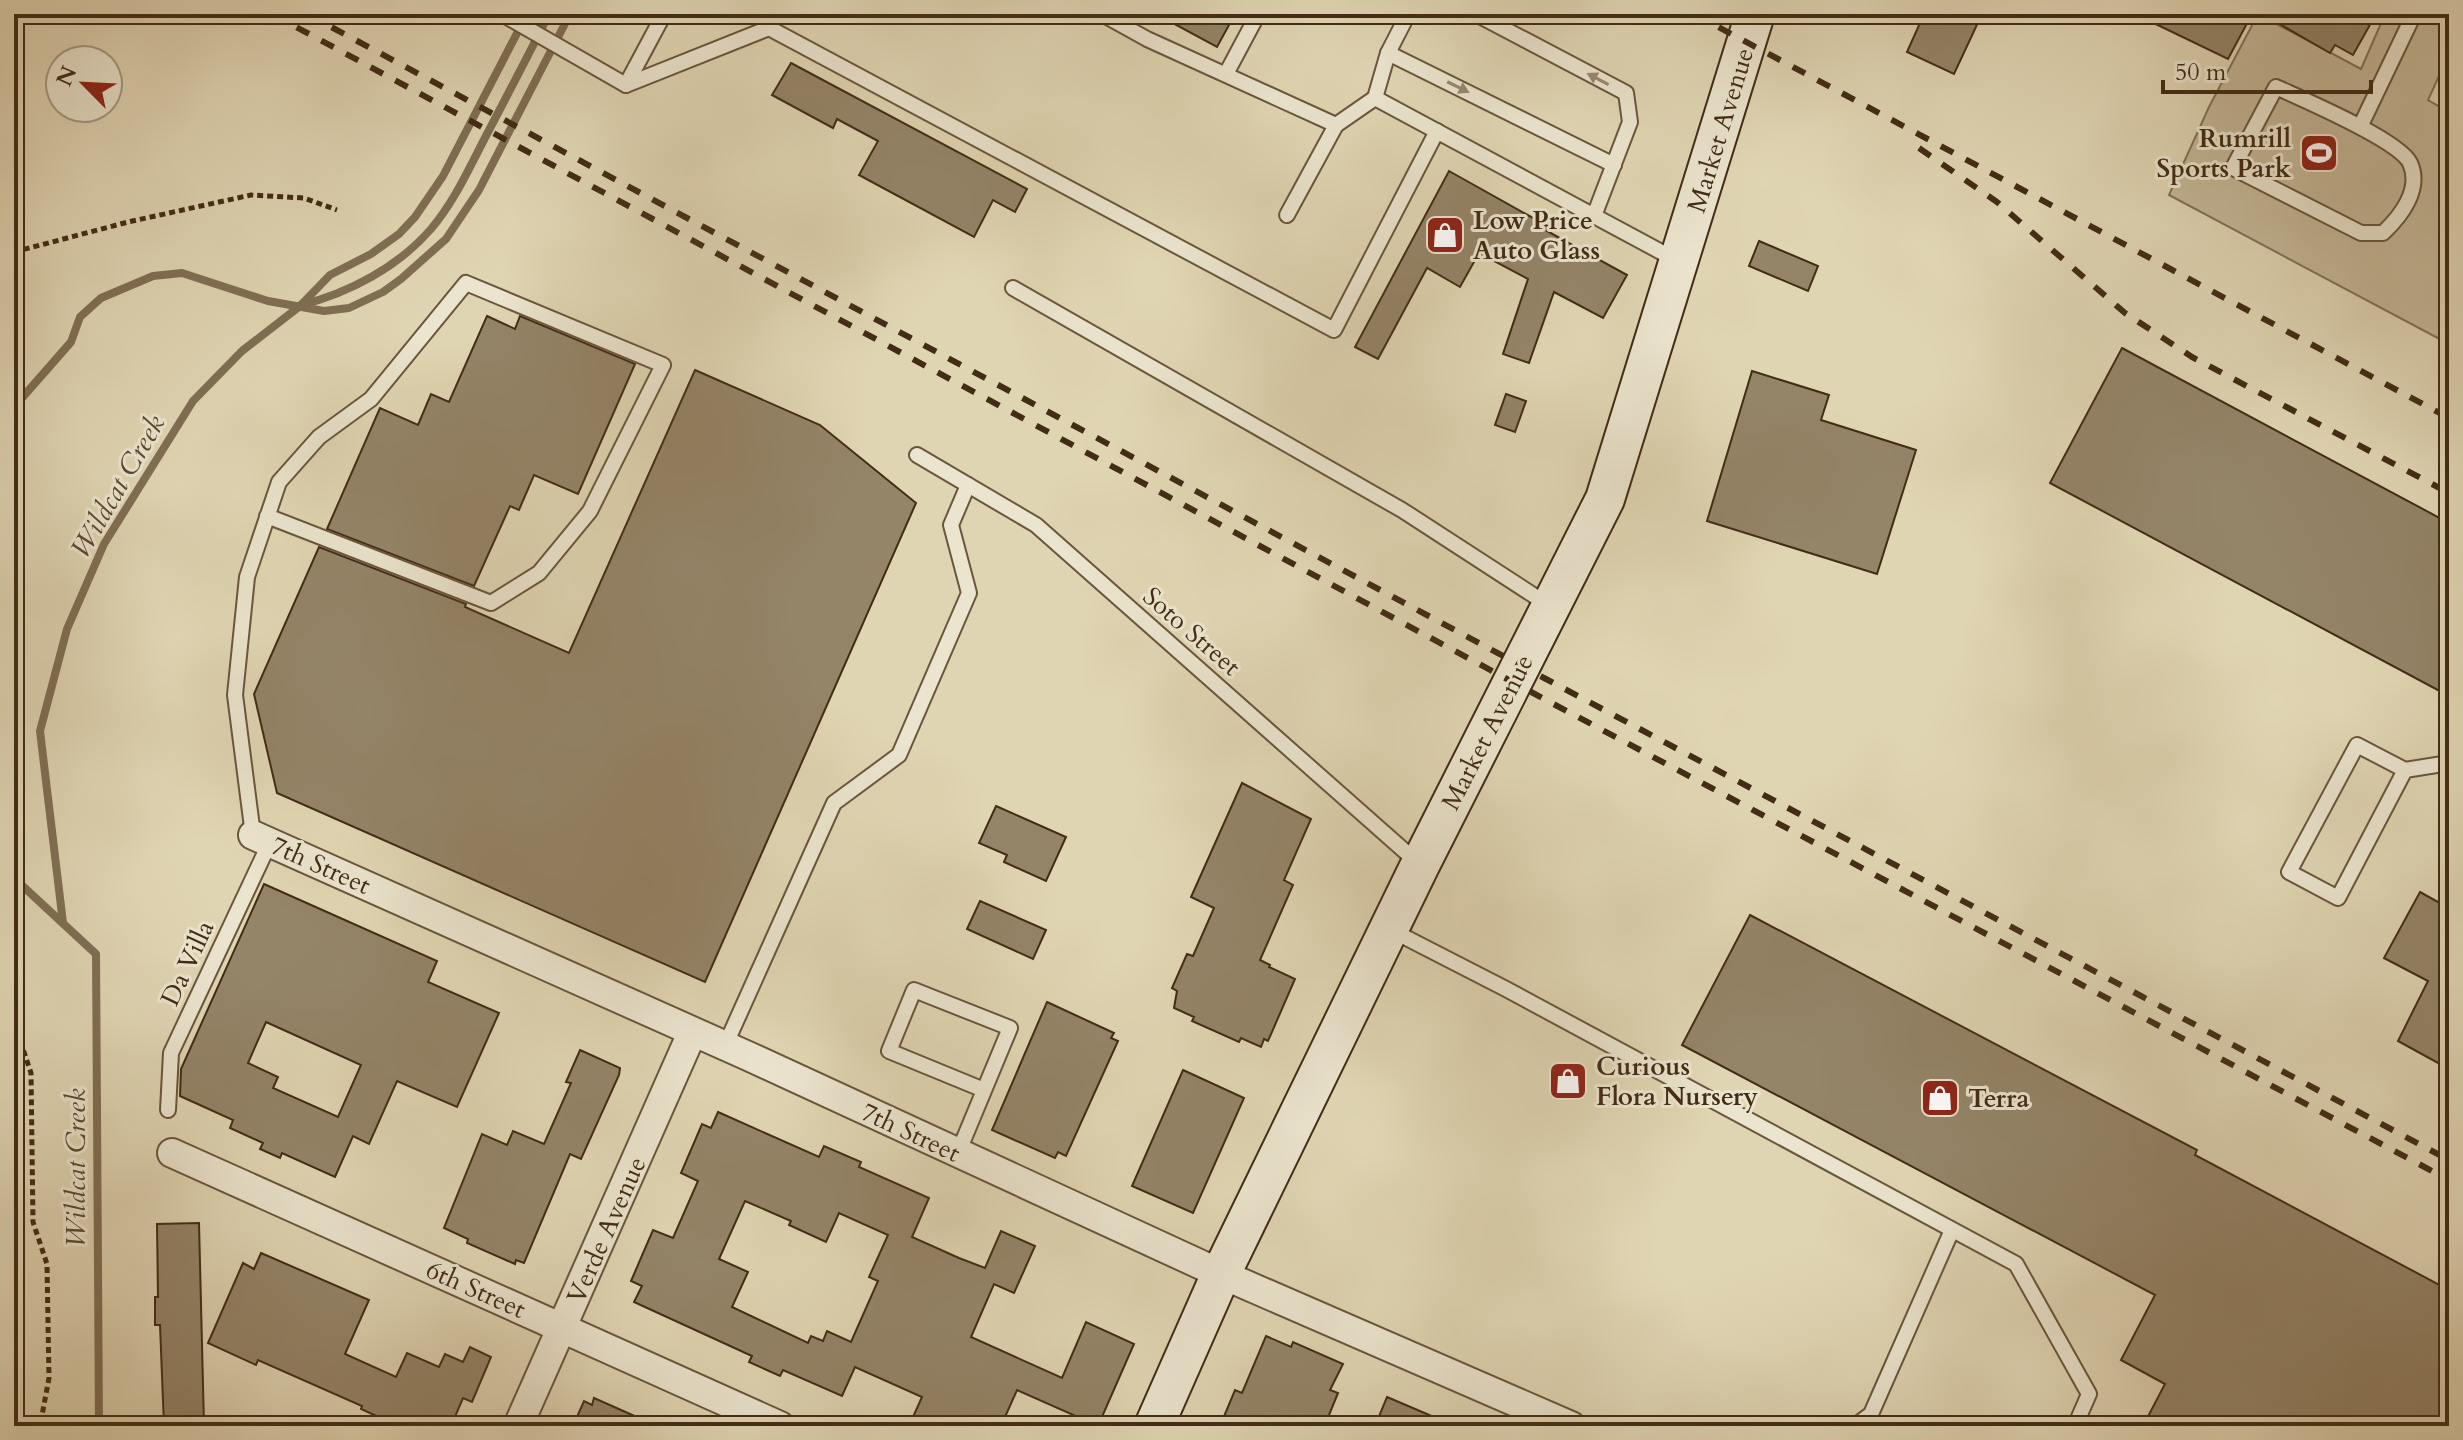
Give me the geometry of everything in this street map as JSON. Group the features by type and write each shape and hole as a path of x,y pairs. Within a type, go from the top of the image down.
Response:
{"street":[{"name":"Market Avenue","path":"1154,1426 1221,1274 1420,865 1605,499 1755,14"},
{"name":"7th Street","path":"262,838 1221,1274 1571,1426"},
{"name":"Verde Avenue","path":"518,1426 692,1033"},
{"name":"6th Street","path":"172,1153 780,1426"}],"lane":[{"path":"502,14 626,85"},
{"path":"626,85 664,14"},
{"path":"1102,14 1147,39 1336,125"},
{"path":"1226,74 1258,14"},
{"path":"1287,215 1336,125 1375,98 1388,53 1408,14"},
{"path":"1476,14 1626,93 1630,122 1594,216"},
{"path":"2360,127 2414,14"},
{"path":"626,85 769,28 1334,330 1437,131"},
{"path":"1388,53 1614,165"},
{"path":"2276,87 2360,127 2393,146 2410,162 2413,187 2400,217 2383,233 2361,233 2233,168 2276,87"},
{"path":"1375,98 1680,262"},
{"path":"262,838 235,695 247,577 267,516 279,482 319,437 371,399 466,283 663,365 590,511 539,573 491,603 267,516"},
{"path":"1013,288 1402,510 1551,606"},
{"name":"Soto Street","path":"917,455 1036,525 1420,865"},
{"path":"725,1046 834,803 899,755 969,593 951,525 968,485"},
{"path":"2405,770 2338,898 2289,872 2357,745 2405,770 2449,763"},
{"name":"Da Villa","path":"168,1110 171,1053 262,838"},
{"path":"1389,929 2016,1264 2089,1394 2075,1426"},
{"path":"958,1153 1010,1028 914,990 889,1051 984,1090"},
{"path":"1855,1426 1871,1414 1952,1230"}],"path":[{"path":"14,252 128,222 251,195 304,198 337,210"},
{"path":"14,1033 31,1073 33,1222 47,1264 49,1378 40,1426"}],"shaded area":[{"name":"Rumrill Sports Park","path":"2258,14 2361,69 2385,14 2449,14 2449,54 2428,100 2449,112 2449,344 2169,195 2209,107"}],"building":[{"path":"1156,14 1235,14 1217,47"},
{"path":"1924,14 1982,14 1954,74 1907,52"},
{"path":"2135,14 2252,14 2228,59"},
{"path":"2262,14 2376,14 2353,55 2335,45 2330,53"},
{"path":"791,63 1027,189 1015,212 993,200 974,237 859,175 878,141 837,119 833,128 772,95"},
{"path":"1449,171 1627,275 1603,318 1554,292 1529,363 1503,354 1528,279 1479,253 1460,287 1427,268 1378,359 1355,347"},
{"path":"1759,241 1818,266 1808,291 1749,266"},
{"path":"487,316 515,329 520,316 635,364 578,494 534,475 519,510 510,506 474,586 327,529 380,408 418,425 431,394 449,402"},
{"path":"2122,348 2449,523 2449,696 2050,483"},
{"path":"695,370 820,425 916,503 705,982 277,793 254,694 319,547 466,604 465,607 569,653"},
{"path":"1752,371 1829,395 1821,420 1916,450 1877,574 1707,521"},
{"path":"1506,394 1526,401 1515,432 1495,425"},
{"path":"1242,783 1311,819 1284,880 1293,885 1260,960 1295,979 1268,1041 1264,1039 1261,1047 1241,1038 1239,1042 1192,1021 1194,1017 1174,1008 1177,991 1172,988 1187,954 1193,956 1214,908 1191,897"},
{"path":"996,806 1066,837 1046,881 1004,862 1007,855 979,843"},
{"path":"264,884 437,961 428,982 499,1013 457,1107 397,1081 369,1144 353,1136 335,1177 282,1153 280,1158 260,1149 263,1143 230,1128 233,1120 180,1096 181,1069","holes":["266,1022 361,1065 338,1117 273,1088 278,1077 248,1063"]},
{"path":"2420,892 2449,908 2449,1069 2398,1041 2428,981 2384,958"},
{"path":"980,901 1046,930 1033,959 967,929"},
{"path":"1750,915 2197,1150 2195,1155 2449,1290 2449,1426 2143,1426 2165,1384 2121,1360 2155,1295 1682,1045"},
{"path":"1047,1002 1114,1033 1111,1038 1118,1041 1066,1156 1058,1152 1055,1158 992,1130"},
{"path":"580,1050 620,1068 619,1075 581,1159 570,1154 524,1263 516,1260 515,1264 467,1243 468,1239 444,1228 482,1134 507,1145 513,1131 544,1144 571,1083 566,1082"},
{"path":"1183,1070 1244,1098 1193,1213 1132,1186"},
{"path":"718,1112 819,1157 824,1146 861,1162 859,1167 929,1198 912,1237 985,1268 1001,1231 1035,1246 1014,1293 994,1284 971,1337 1062,1378 1086,1322 1134,1344 1098,1426 1017,1390 1001,1426 909,1426 922,1397 855,1367 842,1396 783,1370 780,1376 749,1362 752,1356 634,1302 642,1286 631,1281 653,1230 673,1238 698,1181 681,1173 702,1124 711,1128","holes":["745,1201 791,1221 789,1225 826,1242 839,1213 888,1235 869,1277 878,1281 851,1342 827,1331 823,1341 811,1336 808,1343 732,1307 748,1272 719,1259"]},
{"path":"199,1223 204,1426 164,1426 160,1325 155,1325 155,1297 158,1297 157,1224"},
{"path":"261,1253 369,1300 345,1354 396,1377 407,1353 439,1367 445,1354 463,1362 470,1347 491,1357 472,1402 463,1398 451,1426 398,1426 361,1409 362,1406 258,1360 256,1365 208,1343 243,1263 254,1269"},
{"path":"1266,1336 1291,1347 1293,1342 1343,1364 1330,1390 1338,1393 1325,1425 1304,1416 1299,1426 1220,1426 1235,1390 1242,1393"},
{"path":"1387,1397 1455,1426 1375,1426"},
{"path":"594,1398 657,1426 573,1426 584,1401 592,1405"}],"waterway":[{"name":"Wildcat Creek","path":"63,923 40,731 67,629 104,544 193,401 242,351 300,306 330,275 371,254 399,234 415,217 443,176 527,14"},
{"name":"Wildcat Creek","path":"301,305 372,277 404,255 431,229 462,183 549,14"},
{"name":"Wildcat Creek","path":"14,407 71,342 80,317 101,298 153,276 182,273 268,301 324,311 349,308 383,292 446,239 479,190 570,14"},
{"name":"Wildcat Creek","path":"14,878 96,954 99,1426"}],"railway":[{"path":"272,14 1546,700 2449,1180"},
{"path":"307,14 2449,1160"},
{"path":"1694,14 2449,418"},
{"path":"1919,148 1997,202 2125,313 2192,357 2449,493"}],"place":[{"name":"Rumrill Sports Park","path":"2319,153"},
{"name":"Low Price Auto Glass","path":"1445,235"},
{"name":"Curious Flora Nursery","path":"1568,1081"},
{"name":"Terra","path":"1940,1098"}]}
